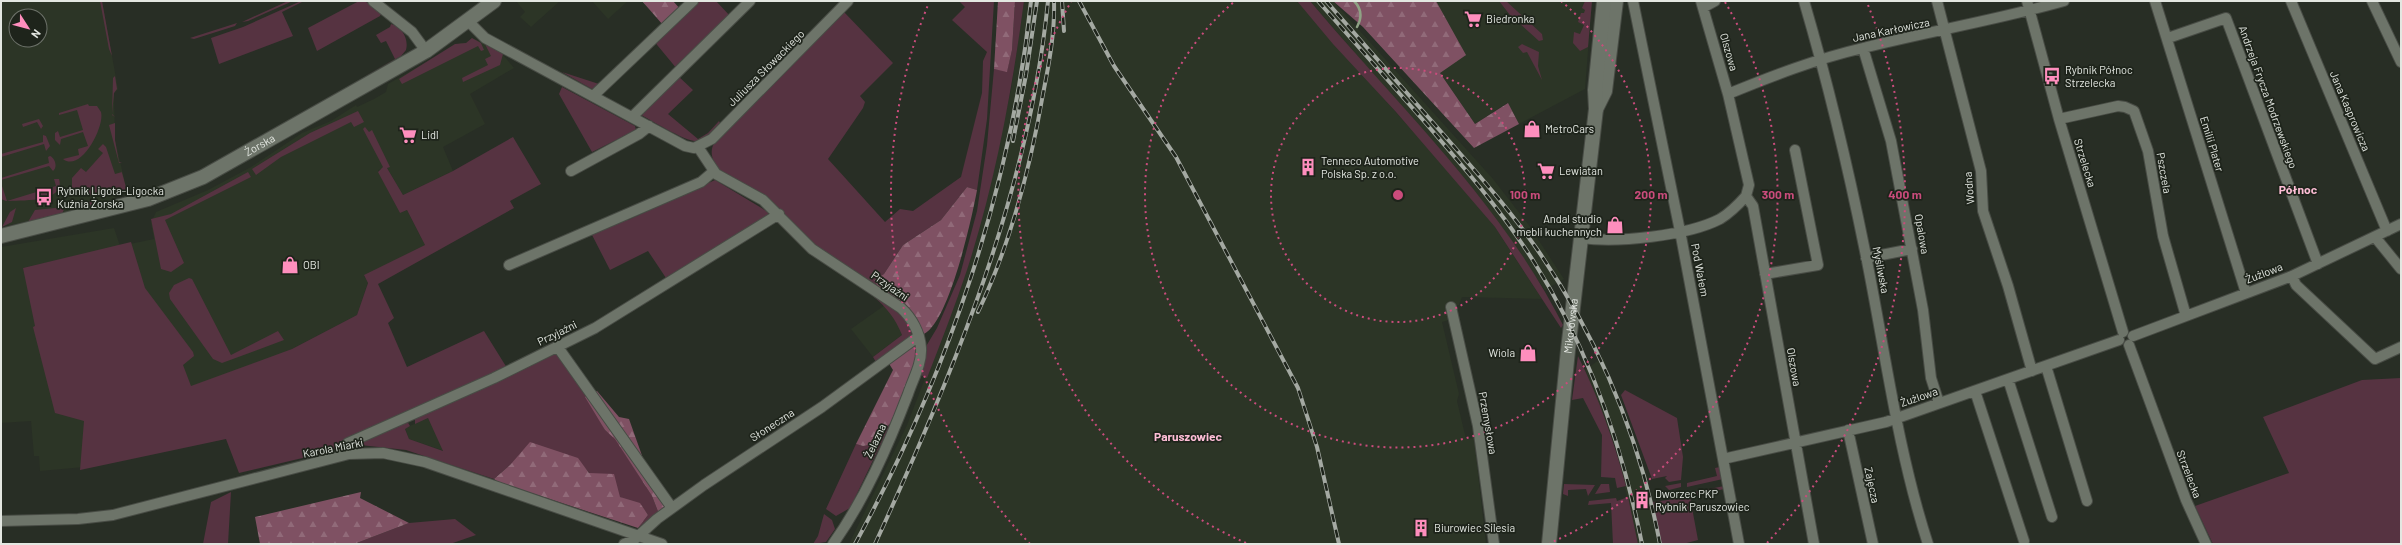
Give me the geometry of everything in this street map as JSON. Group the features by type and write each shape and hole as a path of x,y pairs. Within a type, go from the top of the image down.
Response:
{"main road":[{"name":"Żorska","path":"1,236 131,204 182,186 224,166 426,51 494,1"},
{"name":"Mikołowska","path":"1549,544 1596,109 1595,90 1604,1"},
{"name":"Mikołowska","path":"1596,109 1605,91 1616,1"}],"street":[{"path":"373,1 412,32 426,51"},
{"path":"593,96 693,1"},
{"path":"632,117 750,1"},
{"name":"Juliusza Słowackiego","path":"698,147 712,140 848,1"},
{"name":"Pod Wałem","path":"1633,1 1680,231 1739,544"},
{"name":"Olszowa","path":"1715,1 1702,4 1728,94 1749,185 1746,196 1753,206 1794,442 1814,544"},
{"name":"Myśliwska","path":"1804,1 1821,60 1866,258 1895,418 1928,544"},
{"name":"Wodna","path":"1937,1 1981,171 1983,211 2008,286 2032,371"},
{"name":"Jana Karłowicza","path":"1728,94 1782,73 1864,48 1945,31 2028,6 2064,1"},
{"name":"Emilii Plater","path":"2155,1 2168,38 2246,293"},
{"name":"Jana Kasprowicza","path":"2291,1 2387,231"},
{"path":"2372,1 2401,62"},
{"name":"Strzelecka","path":"2028,6 2058,119 2126,338 2186,500 2206,544"},
{"name":"Andrzeja Frycza Modrzewskiego","path":"2168,38 2226,18 2318,264"},
{"path":"468,21 485,38 686,146 698,147"},
{"name":"Opalowa","path":"1864,48 1892,141 1912,248 1931,378 1939,403"},
{"name":"Pszczela","path":"2058,119 2118,106 2125,106 2134,111 2148,152 2164,241 2186,316"},
{"path":"571,171 639,134 648,126"},
{"name":"Przyjaźni","path":"698,147 714,171 722,178 756,195 779,214 812,249 901,308 908,315 920,339"},
{"path":"1765,274 1818,266 1795,150"},
{"path":"509,265 701,182 714,171"},
{"path":"1581,238 1611,239 1654,236 1680,231 1720,219 1746,196"},
{"name":"Przyjaźni","path":"340,456 341,450 348,443 494,378 609,319 779,214"},
{"name":"Żużlowa","path":"1722,459 1895,418 1975,391 2126,338 2292,276 2401,224"},
{"path":"2375,237 2401,270"},
{"path":"1866,258 1912,248"},
{"path":"2292,276 2296,285 2375,360 2401,347"},
{"name":"Przemysłowa","path":"1451,307 1478,426 1494,544"},
{"name":"Słoneczna","path":"624,544 639,535 672,508 920,339"},
{"name":"Żelazna","path":"833,544 862,497 898,419 919,366 920,339"},
{"path":"558,346 672,508"},
{"path":"2046,366 2087,501"},
{"path":"2008,379 2052,517"},
{"path":"1975,391 2024,541"},
{"name":"Zajęcza","path":"1848,430 1873,544"},
{"name":"Karola Miarki","path":"1,521 78,519 113,515 340,456 375,452 407,457 662,544"}],"shaded area":[{"path":"1,1 102,1 118,89 114,93 115,140 127,191 102,205 1,227"},
{"path":"100,1 102,1 112,56 109,49"},
{"path":"288,1 293,1 248,21 242,22"},
{"path":"304,1 282,12 293,36 219,64 211,38 243,27"},
{"path":"359,1 365,1 381,14 380,16 317,51 308,28"},
{"path":"516,1 560,1 531,27 520,17 525,12"},
{"path":"592,1 628,1 608,19"},
{"path":"696,1 716,1 731,17 677,69 653,40"},
{"path":"959,1 994,1 987,119 977,190 967,187 941,220 903,245 884,274 874,280 878,287 830,258 721,172 712,157 713,146 715,141 844,12 893,63 860,96 865,102 863,108 828,159 885,222 900,209 913,211 961,177 982,93 983,61 987,52 952,20 965,7"},
{"path":"1015,1 1024,1 1002,137 986,204 967,270 927,378 919,374 925,348 937,328 960,275 977,211 987,145 994,69 1007,71 1012,50"},
{"name":"Tenneco Automotive Polska Sp. z o.o.","path":"1024,1 1297,1 1459,183 1495,227 1542,299 1462,297 1459,305 1446,307 1449,320 1442,322 1459,394 1457,401 1466,439 1474,438 1486,544 849,544 907,425 967,269 979,226 1011,90"},
{"path":"1297,1 1310,1 1446,156 1479,196 1510,237 1538,280 1563,325 1561,328 1495,227 1396,112 1333,44"},
{"path":"1310,1 1333,1 1493,179 1528,224 1564,279 1545,290 1476,193"},
{"path":"1436,1 1592,1 1585,89 1519,124 1507,103 1475,124 1440,73"},
{"path":"1499,1 1506,1 1542,34 1543,40 1539,41 1510,15"},
{"path":"1585,1 1592,1 1588,47 1580,51 1573,43 1574,32 1580,34 1584,25 1578,22 1581,13 1584,13 1585,10 1582,8"},
{"path":"237,23 235,26 194,39 190,38"},
{"path":"391,24 404,34 407,46 406,50 401,56 359,79 395,59 386,41 381,43 376,35 390,27"},
{"path":"472,38 499,50 514,68 470,94 485,124 443,147 453,171 403,195 387,168 378,170 400,213 407,210 425,245 364,276 368,282 357,315 292,349 188,399 120,246 154,239 151,223 156,212 208,190 251,167 302,133 331,121 356,105 357,107 374,99 386,92 388,84 460,43 466,43"},
{"path":"472,38 481,43 484,50 481,51 478,46 402,84 399,79 455,44 466,43"},
{"path":"484,42 503,54 500,65 463,82 462,78 488,65 485,59 491,56"},
{"path":"1522,44 1539,52 1538,66 1542,80 1527,52 1523,53 1518,47"},
{"path":"562,72 565,73 599,84 592,89"},
{"path":"677,75 693,90 668,114 698,139 708,133 719,121 720,123 708,136 702,140 694,141 687,139 639,114"},
{"path":"115,76 117,89 114,93 112,114 113,78"},
{"path":"562,87 635,126 636,130 592,152 559,94"},
{"path":"88,104 89,106 97,106 101,112 99,127 90,146 84,154 77,160 70,162 63,159 79,155 78,149 88,146 83,132 61,139 60,145 55,140 55,133 58,131 60,137 83,130 77,110 59,115 59,113"},
{"path":"358,111 364,122 354,127 351,122 281,157 256,175 252,169 310,133"},
{"path":"39,119 43,126 41,129 37,122 23,127 22,124"},
{"path":"115,123 115,140 119,162 122,162 119,163 109,125"},
{"path":"365,127 369,132 372,130 390,167 387,168 403,195 453,171 513,137 541,184 510,201 514,208 378,284 394,318 388,323 407,367 484,331 507,368 343,443 332,451 239,473 226,439 80,470 84,421 55,413 33,327 35,326 23,268 131,242 145,288 193,352 194,356 183,365 191,386 292,349 357,315 368,283 364,275 425,245 407,210 400,213 378,172 383,167 363,129"},
{"path":"43,135 46,136 50,146 46,151 44,144 1,157 1,154 43,142"},
{"path":"103,144 106,147 115,174 122,172 127,191 101,196 79,195 72,188 72,178 81,168 86,172 103,153 98,149"},
{"path":"50,156 55,163 55,169 53,171 49,166 1,180 1,178 49,163 48,157"},
{"path":"248,172 251,177 165,220 184,263 171,272 161,269 151,219 171,214"},
{"path":"54,179 59,179 59,187 56,192 49,196 41,199 7,201 56,186"},
{"path":"715,180 768,212 768,215 672,276 670,275 666,278 648,251 610,270 591,233 620,219 628,220"},
{"path":"1,183 7,201 1,199"},
{"path":"79,202 101,202 101,204 78,209"},
{"path":"65,207 62,214 28,222 35,210"},
{"path":"16,208 12,222 2,227 10,212"},
{"path":"114,228 120,246 23,268 89,417 84,467 40,471 39,456 34,456 31,421 1,423 1,247"},
{"path":"835,268 904,314 913,330 910,338 876,362 873,357 902,335 897,324 883,305 865,290 834,270"},
{"path":"189,278 192,279 231,355 278,331 284,340 222,363 213,359 170,299 169,293 174,285"},
{"path":"885,305 898,322 902,335 873,357 851,329"},
{"path":"556,352 589,395 605,430 615,438 652,496 659,514 638,528 648,515 644,510 638,505 608,490 591,475 577,458 511,464 494,479 406,450 351,444 407,421 410,426 405,429 409,439 443,451 428,418 415,424 415,418"},
{"path":"1578,356 1593,388 1605,420 1626,486 1617,488 1615,478 1601,477 1602,435 1583,398 1572,400"},
{"path":"1603,357 1646,474 1662,544 1638,544 1616,449 1585,370"},
{"path":"2401,378 2401,544 2213,544 2195,506 2289,473 2263,417 2362,380"},
{"path":"1625,390 1677,418 1683,457 1681,480 1669,482 1665,478 1667,476 1652,479 1621,395"},
{"path":"428,418 444,451 409,439 405,428"},
{"path":"891,423 850,508 836,516 826,509 856,444 863,446 875,444 883,429"},
{"path":"1720,467 1723,479 1687,487 1687,483 1717,476 1715,468"},
{"path":"1681,483 1681,487 1669,490 1665,486"},
{"path":"1564,484 1595,485 1588,496 1586,489 1568,490 1568,496 1563,494"},
{"path":"1601,484 1609,484 1610,492 1595,494"},
{"path":"1724,486 1724,489 1690,497 1698,540 1683,544 1662,544 1653,502 1675,499 1675,496"},
{"path":"231,492 228,544 203,544 211,502"},
{"path":"1628,497 1638,544 1613,544 1611,503 1588,505 1589,501 1616,498 1617,501"},
{"path":"824,514 832,520 835,529 826,542 813,544 818,536"},
{"path":"455,519 476,535 450,544 354,544 409,523"}],"green space":[{"path":"642,1 673,1 681,10 663,25"},
{"path":"998,1 1015,1 1012,50 1007,72 994,69"},
{"path":"1333,1 1436,1 1466,55 1440,73 1475,124 1508,103 1519,124 1474,148 1363,27"},
{"path":"967,187 977,190 965,245 950,291 942,310 933,326 924,334 918,323 878,287 874,280 884,274 903,245 941,220"},
{"path":"913,344 918,345 915,362 891,423 883,429 875,444 863,446 856,444 893,370 888,362"},
{"path":"597,391 619,417 629,419 645,464 673,504 659,514 652,496 615,439 605,430 585,397"},
{"path":"530,442 578,458 589,473 614,474 620,497 640,503 648,515 638,528 498,482 494,479 511,464"},
{"path":"361,492 360,498 409,523 354,544 260,544 255,517"}],"waterway":[{"path":"1354,1 1360,10 1360,20 1357,27"}],"railway":[{"path":"855,544 888,481 918,416 970,281 991,212 1008,142 1021,72 1031,1"},
{"path":"1013,141 1026,75 1037,1"},
{"path":"875,544 933,413 959,347 984,280 1006,211 1024,142 1038,72 1048,1"},
{"path":"978,312 990,286 1010,232 1032,150 1053,36 1054,1"},
{"path":"1062,1 1064,31"},
{"path":"1079,1 1114,66 1176,157 1298,388 1317,447 1339,544"},
{"path":"1318,1 1467,171 1522,243 1554,295 1587,363 1614,434 1634,507 1642,544"},
{"path":"1326,1 1502,203 1527,235 1561,286 1598,355 1629,429 1652,505 1660,544"}],"place":[{"name":"Biedronka","path":"1473,19"},
{"name":"Rybnik Północ Strzelecka","path":"2052,76"},
{"name":"MetroCars","path":"1532,129"},
{"name":"Lidl","path":"408,135"},
{"name":"Tenneco Automotive Polska Sp. z o.o.","path":"1308,167"},
{"name":"Lewiatan","path":"1546,171"},
{"name":"Rybnik Ligota-Ligocka Kuźnia Żorska","path":"44,197"},
{"name":"Andal studio mebli kuchennych","path":"1615,225"},
{"name":"OBI","path":"290,265"},
{"name":"Wiola","path":"1528,353"},
{"name":"Dworzec PKP Rybnik Paruszowiec","path":"1642,500"},
{"name":"Biurowiec Silesia","path":"1421,528"}],"district":[{"name":"Północ","path":"2298,190"},
{"name":"Paruszowiec","path":"1188,437"}]}
